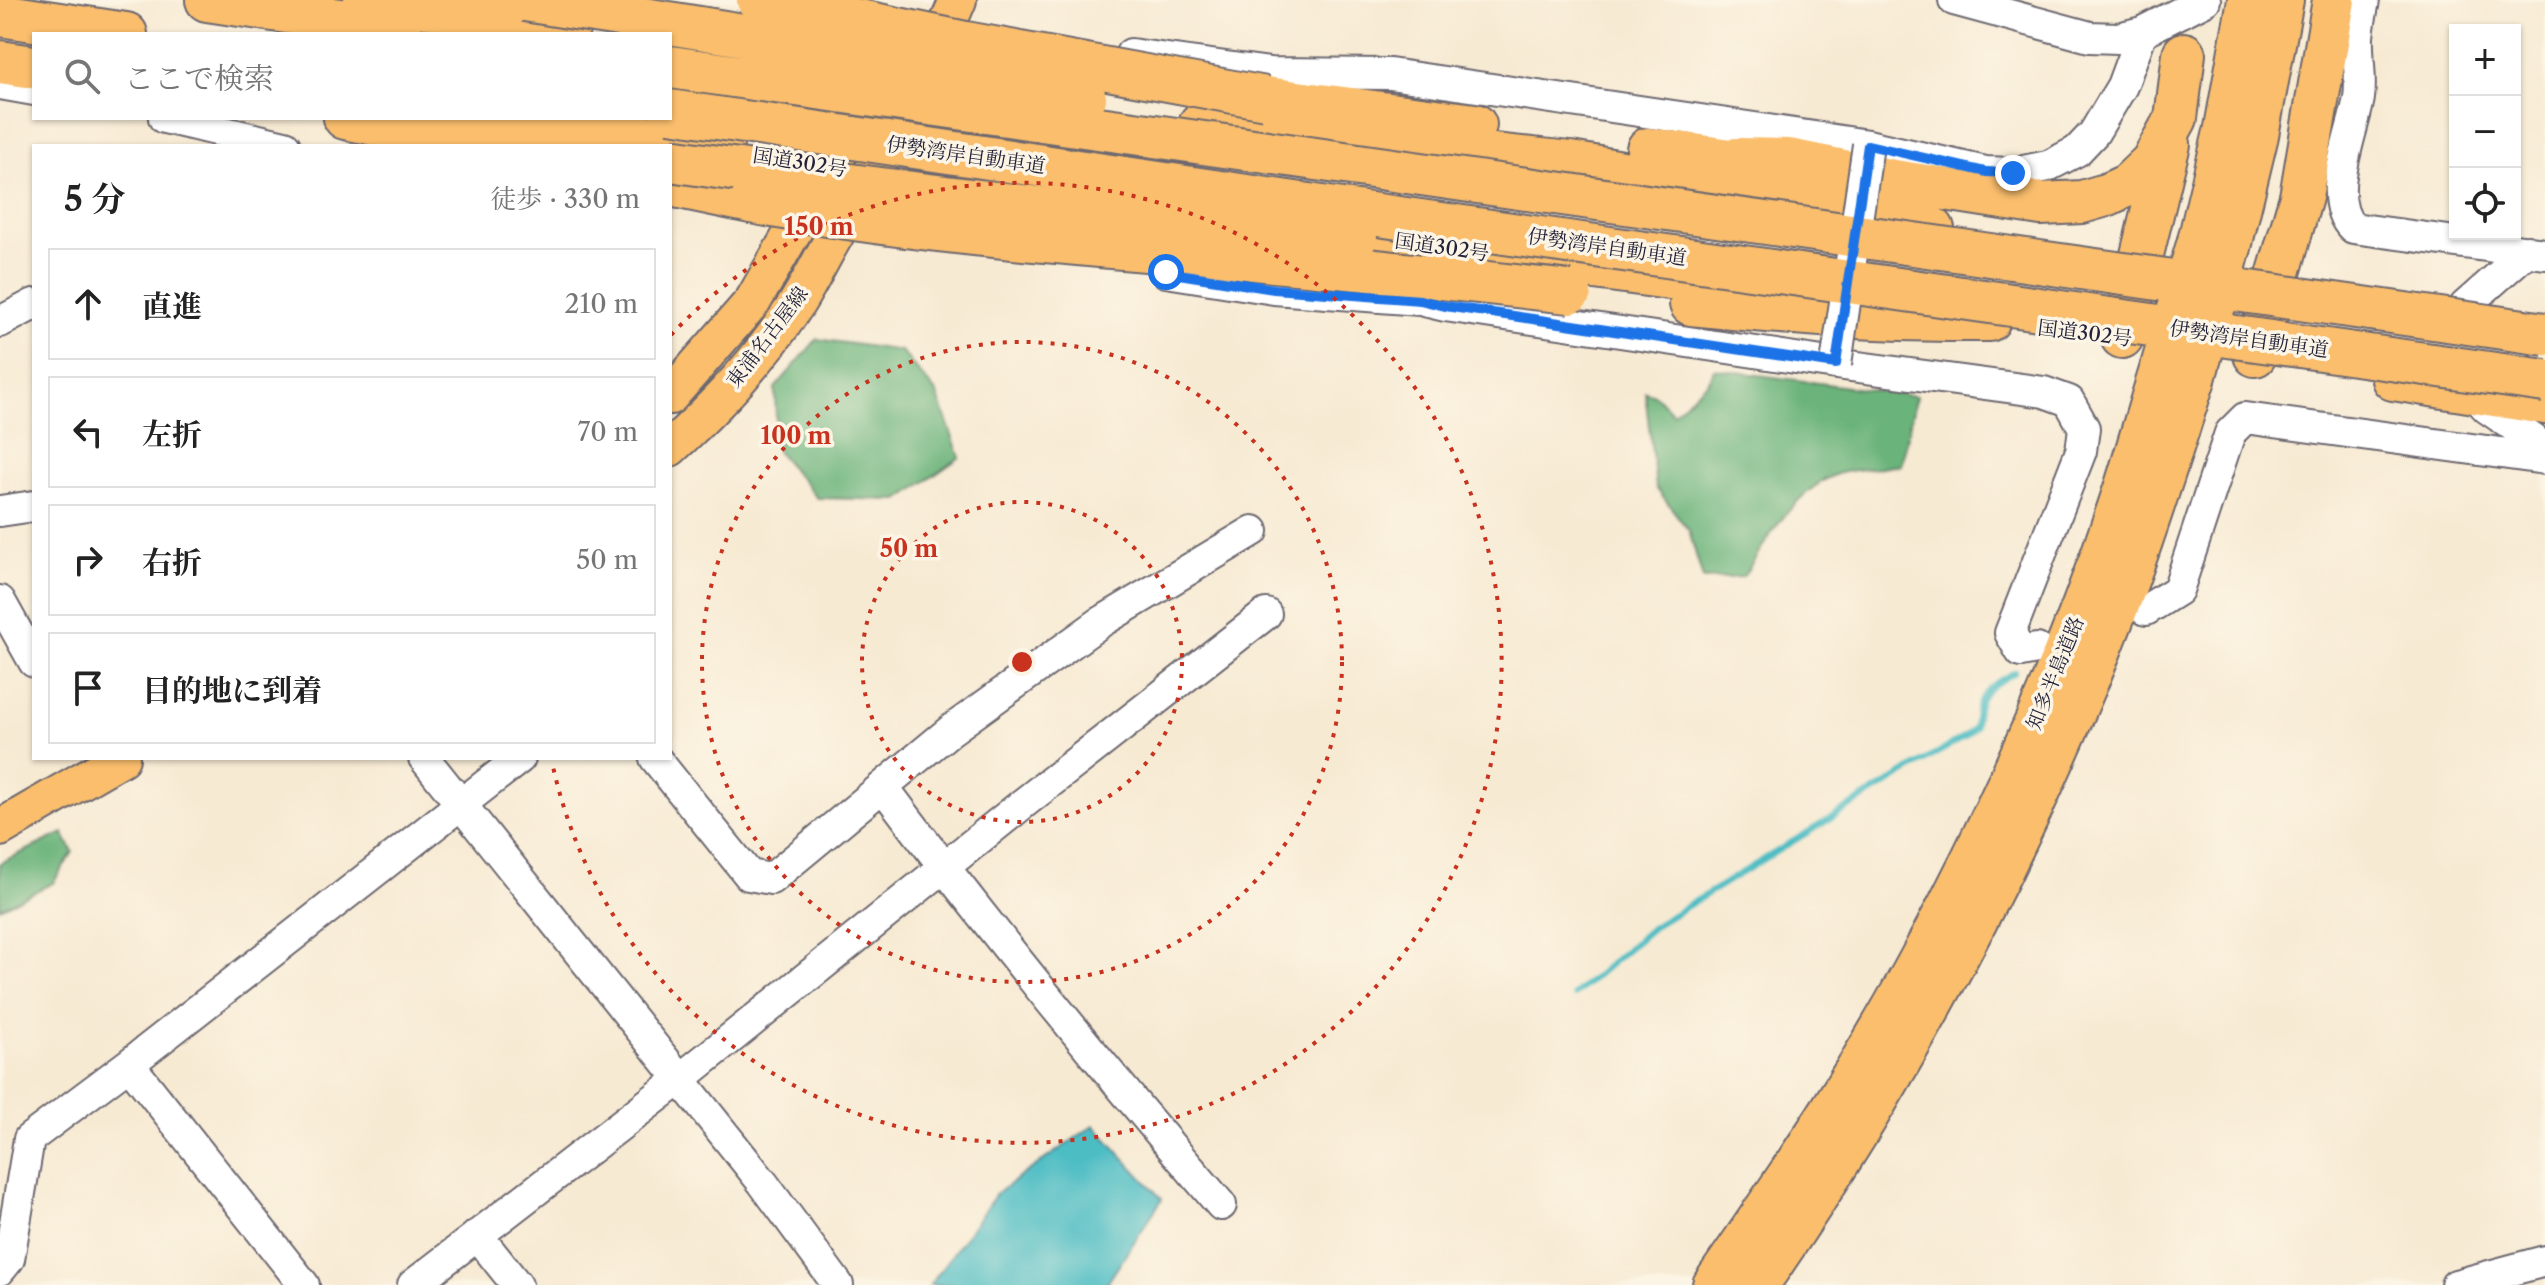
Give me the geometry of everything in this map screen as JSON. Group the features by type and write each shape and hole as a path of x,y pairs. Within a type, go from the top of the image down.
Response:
{"highway":[{"path":"207,0 423,32"},
{"path":"365,0 635,32"},
{"path":"525,0 797,44 1414,160 1588,197"},
{"path":"758,0 966,43 1266,98 1724,159 1789,160 1894,181 2041,204 2082,202 2128,185 2152,162 2176,118"},
{"name":"知多半島道路","path":"2214,244 2226,128 2249,0"},
{"name":"知多半島道路","path":"1757,1285 1856,1132 1925,1017 1997,876 2078,702 2120,600 2214,244 2257,135 2282,0"},
{"path":"2255,355 2301,197 2334,0"},
{"path":"0,15 113,32"},
{"path":"0,33 32,38"},
{"path":"672,36 1188,122 1570,163 1934,229 2545,316"},
{"path":"2122,337 2176,118 2184,54"},
{"path":"0,62 32,67"},
{"path":"672,67 2545,334"},
{"path":"355,120 470,144"},
{"path":"400,120 561,144"},
{"name":"国道302号","path":"546,120 655,134 873,173 2255,355 2545,403"},
{"name":"伊勢湾岸自動車道","path":"655,134 956,199 1115,218 1799,274 2545,381"},
{"path":"1724,159 1825,207"},
{"path":"672,185 821,215 947,233 1829,316 1917,321 1989,320"},
{"name":"知多半島道路","path":"1714,1285 1860,1066 1924,953 2020,758 2089,589 2126,486 2178,375"}],"main road":[{"name":"東浦名古屋線","path":"672,394 753,301 830,167 906,75 947,10"},
{"name":"東浦名古屋線","path":"672,446 753,362 795,306 873,173 906,75"},
{"path":"0,828 102,763"}],"street":[{"path":"672,99 718,42 768,0"},
{"path":"1973,2 2090,37 2118,38 2142,32 2205,0"},
{"path":"2364,0 2358,37 2360,95 2340,181 2339,199 2344,220 2353,228 2536,252"},
{"path":"947,10 1270,73 1390,74 1868,145 1986,172 2013,173 2048,166 2077,151 2094,133 2122,86 2142,32"},
{"path":"0,84 32,90"},
{"path":"173,120 276,144"},
{"path":"1836,364 1868,145"},
{"path":"672,200 796,224"},
{"path":"2465,306 2536,252"},
{"path":"1166,272 1274,289 1420,300 1836,364 2034,390 2069,401 2084,428 2081,451 2010,633 2021,652 2037,649"},
{"path":"0,322 32,305"},
{"path":"2473,393 2487,408 2534,440 2545,459"},
{"path":"2146,610 2178,590 2230,433 2245,418 2545,459"},
{"path":"0,511 32,506"},
{"path":"657,760 749,875 771,879 951,730 1101,622 1253,531"},
{"path":"0,601 32,658"},
{"path":"413,1285 679,1080 1266,614"},
{"path":"426,760 763,1183 838,1285"},
{"path":"0,1270 9,1259 29,1139 517,760"},
{"path":"884,788 1110,1075 1221,1205"},
{"path":"129,1064 304,1285"},
{"path":"477,1235 517,1285"},
{"path":"2456,1285 2545,1261"}],"green space":[{"path":"817,339 901,351 937,394 960,457 899,500 817,498 777,451 775,388"},
{"path":"1714,369 1916,396 1901,465 1848,471 1819,483 1782,519 1743,577 1703,579 1689,531 1656,488 1645,392 1655,395 1673,413 1708,382"},
{"path":"63,833 73,852 53,883 0,908 0,863"}],"water":[{"path":"1094,1125 1162,1199 1106,1285 930,1285 997,1193"}],"waterway":[{"path":"1574,995 1653,927 1967,735 1975,727 1978,707 1985,693 2015,672"}],"route":[{"path":"1166,272 1274,289 1420,300 1836,364 1868,145 1986,172 2013,173"}]}
